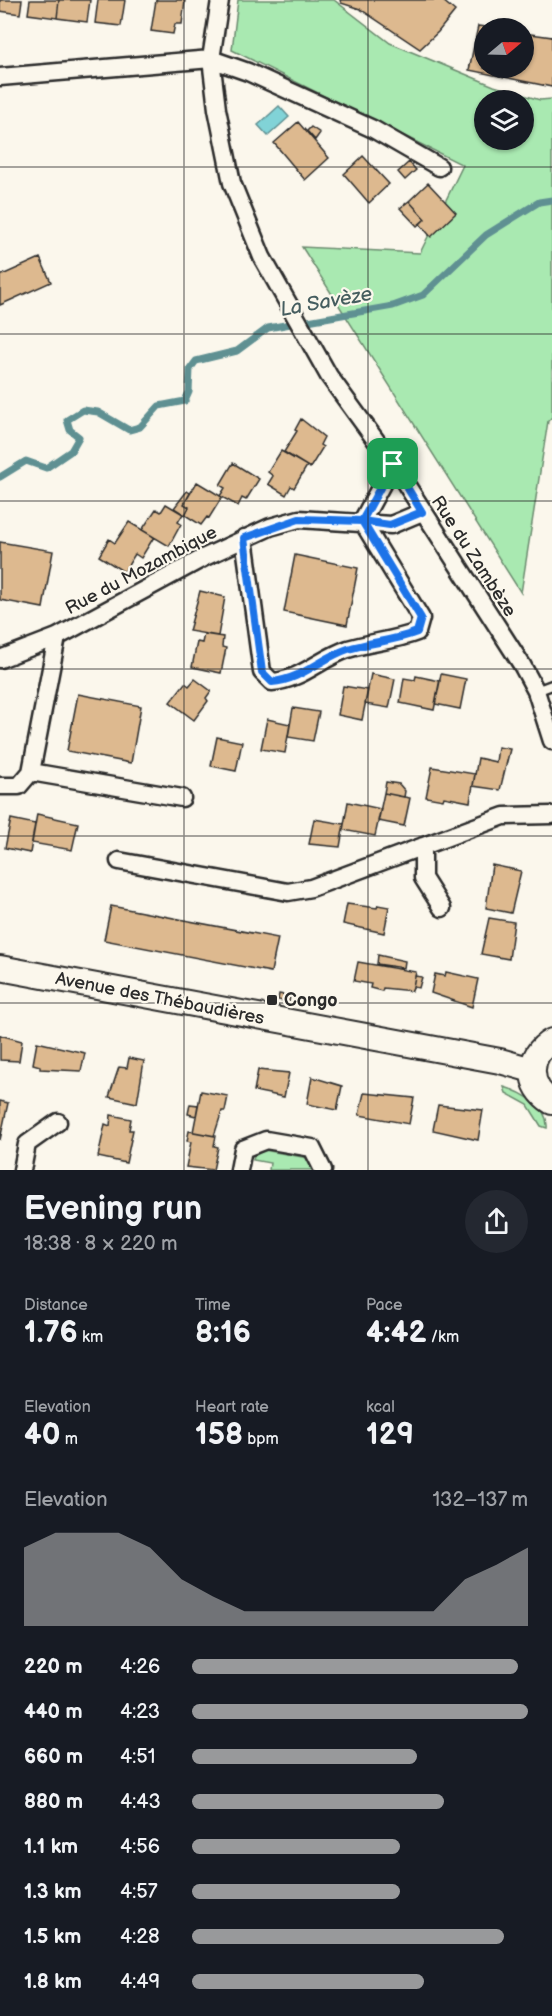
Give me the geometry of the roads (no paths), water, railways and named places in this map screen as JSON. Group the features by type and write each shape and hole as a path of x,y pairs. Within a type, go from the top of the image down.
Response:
{"street":[{"name":"Rue du Zambèze","path":"220,0 211,58 217,109 232,183 262,256 329,376 393,464 536,691 552,741"},
{"path":"0,77 211,58 248,72 373,129 439,167"},
{"path":"362,521 393,464"},
{"name":"Rue du Mozambique","path":"0,659 57,637 244,538 299,519 362,521 390,525 422,512"},
{"name":"Rue du Mozambique","path":"244,538 262,672 272,682 288,681 347,649 400,639 417,632 421,618 362,521"},
{"name":"Rue du Mozambique","path":"32,771 57,637"},
{"path":"0,786 19,786 32,771 182,798"},
{"path":"119,861 288,892 311,888 504,816 552,815"},
{"path":"423,846 423,878 442,908"},
{"name":"Avenue des Thébaudières","path":"0,968 500,1061 532,1070"},
{"path":"552,1041 536,1055 532,1070 537,1089 552,1102"},
{"path":"22,1170 27,1144 58,1122"},
{"path":"239,1170 243,1149 266,1140 312,1148 323,1170"}],"lane":[{"path":"536,691 552,685"}],"water":[{"path":"279,106 289,117 268,136 258,125"}],"waterway":[{"name":"La Savèze","path":"0,477 26,461 46,468 71,451 79,437 70,430 67,420 83,410 98,412 129,430 140,427 159,406 185,401 189,392 190,369 196,361 237,351 268,328 393,306 423,295 486,235 539,202 552,200"}],"place":[{"name":"Congo","path":"272,1000"}]}
